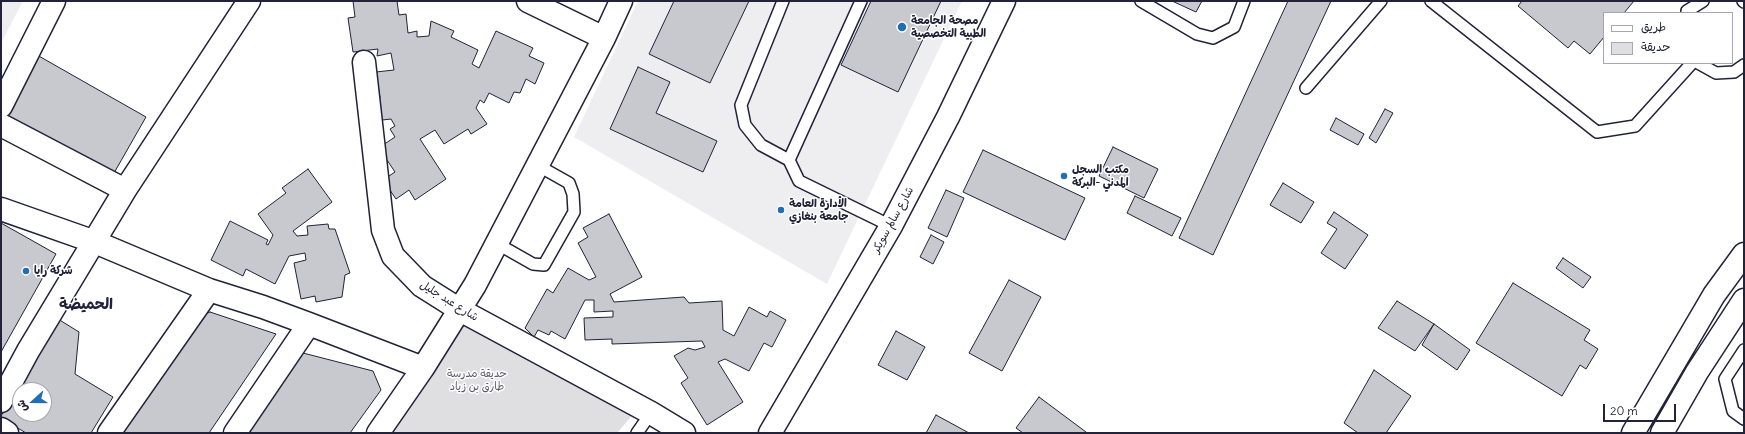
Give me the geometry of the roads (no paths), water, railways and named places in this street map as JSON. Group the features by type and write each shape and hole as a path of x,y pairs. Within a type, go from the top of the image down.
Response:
{"main road":[{"path":"1,106 54,1"},
{"path":"1,401 28,351 126,190 249,1"},
{"path":"528,1 604,38"},
{"path":"378,433 423,368 460,310 604,38 621,1"},
{"name":"شارع سالم سويكر","path":"770,433 890,226 948,117 1004,1"},
{"name":"شارع عبد جليل","path":"364,62 383,230 393,256 422,286 460,310 651,413 684,433"},
{"path":"1,125 126,190"},
{"path":"1,209 95,242 209,290 263,307 423,368"},
{"path":"1633,433 1714,295 1744,254"},
{"path":"109,433 209,290"},
{"path":"1662,433 1697,372 1744,300"},
{"path":"235,433 309,324"},
{"path":"1,429 7,433"}],"lane":[{"path":"783,1 740,105 745,125 761,146 789,160 799,181 890,226"},
{"path":"789,160 861,1"},
{"path":"1141,1 1198,34 1213,38 1234,27 1244,1"},
{"path":"1306,88 1381,1"},
{"path":"1430,1 1597,132 1635,126 1691,64"},
{"path":"1687,12 1703,1"},
{"path":"1700,64 1716,73 1734,72 1744,65"},
{"path":"496,243 533,264 544,264 574,212 573,194 570,183 537,165"},
{"path":"1744,350 1725,379 1733,411 1744,419"},
{"path":"636,433 651,413"}],"place":[{"name":"مصحة الجامعة الطبية التخصصية","path":"902,27"},
{"name":"مكتب السجل المدني -البركة","path":"1064,176"},
{"name":"الأدارة العامة جامعة بنغازي","path":"781,210"},
{"name":"شركة رايا","path":"26,271"}],"district":[{"name":"الحميضة","path":"86,305"}],"park label":[{"name":"حديقة مدرسة طارق بن زياد","path":"477,380"}]}
